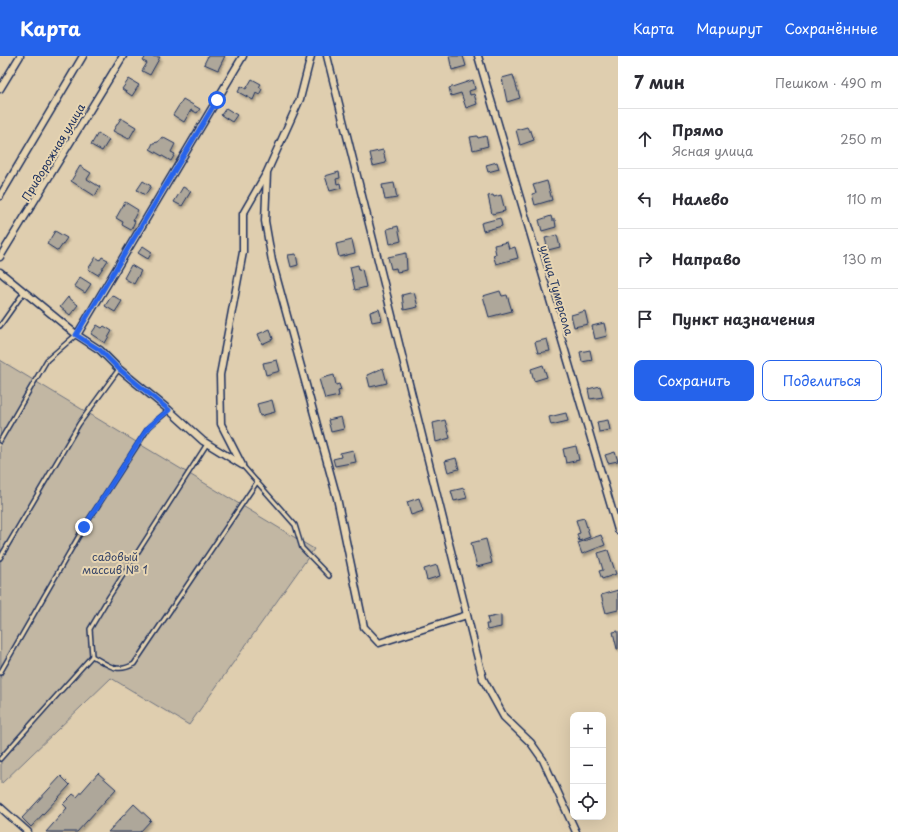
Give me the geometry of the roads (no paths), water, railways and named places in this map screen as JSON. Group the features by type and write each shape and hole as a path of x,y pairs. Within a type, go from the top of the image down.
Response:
{"street":[{"path":"0,89 20,56"},
{"path":"0,196 83,56"},
{"name":"Придорожная улица","path":"0,257 123,56"},
{"path":"76,335 243,56"},
{"path":"242,465 221,424 220,375 243,252 243,214 267,172 300,99 311,56"},
{"path":"327,56 483,679 504,717 531,743 543,760 576,832"},
{"name":"улица Тумерсола","path":"478,56 618,530"},
{"path":"267,172 265,221 272,261 337,498 364,628 379,643 467,615"},
{"path":"0,272 76,335 100,350 119,369 208,444 242,465"},
{"path":"0,807 28,832"}],"lane":[{"path":"0,326 24,292"},
{"path":"0,441 47,360 76,335"},
{"path":"0,558 79,424 119,369"},
{"path":"0,673 84,527 149,426 169,410"},
{"path":"0,759 92,656 90,629 108,597 208,444"},
{"path":"242,465 295,525 302,548 329,576"},
{"path":"92,656 116,669 126,668 134,664 257,482"}],"park label":[{"name":"садовый массив № 1","path":"115,562"}]}
